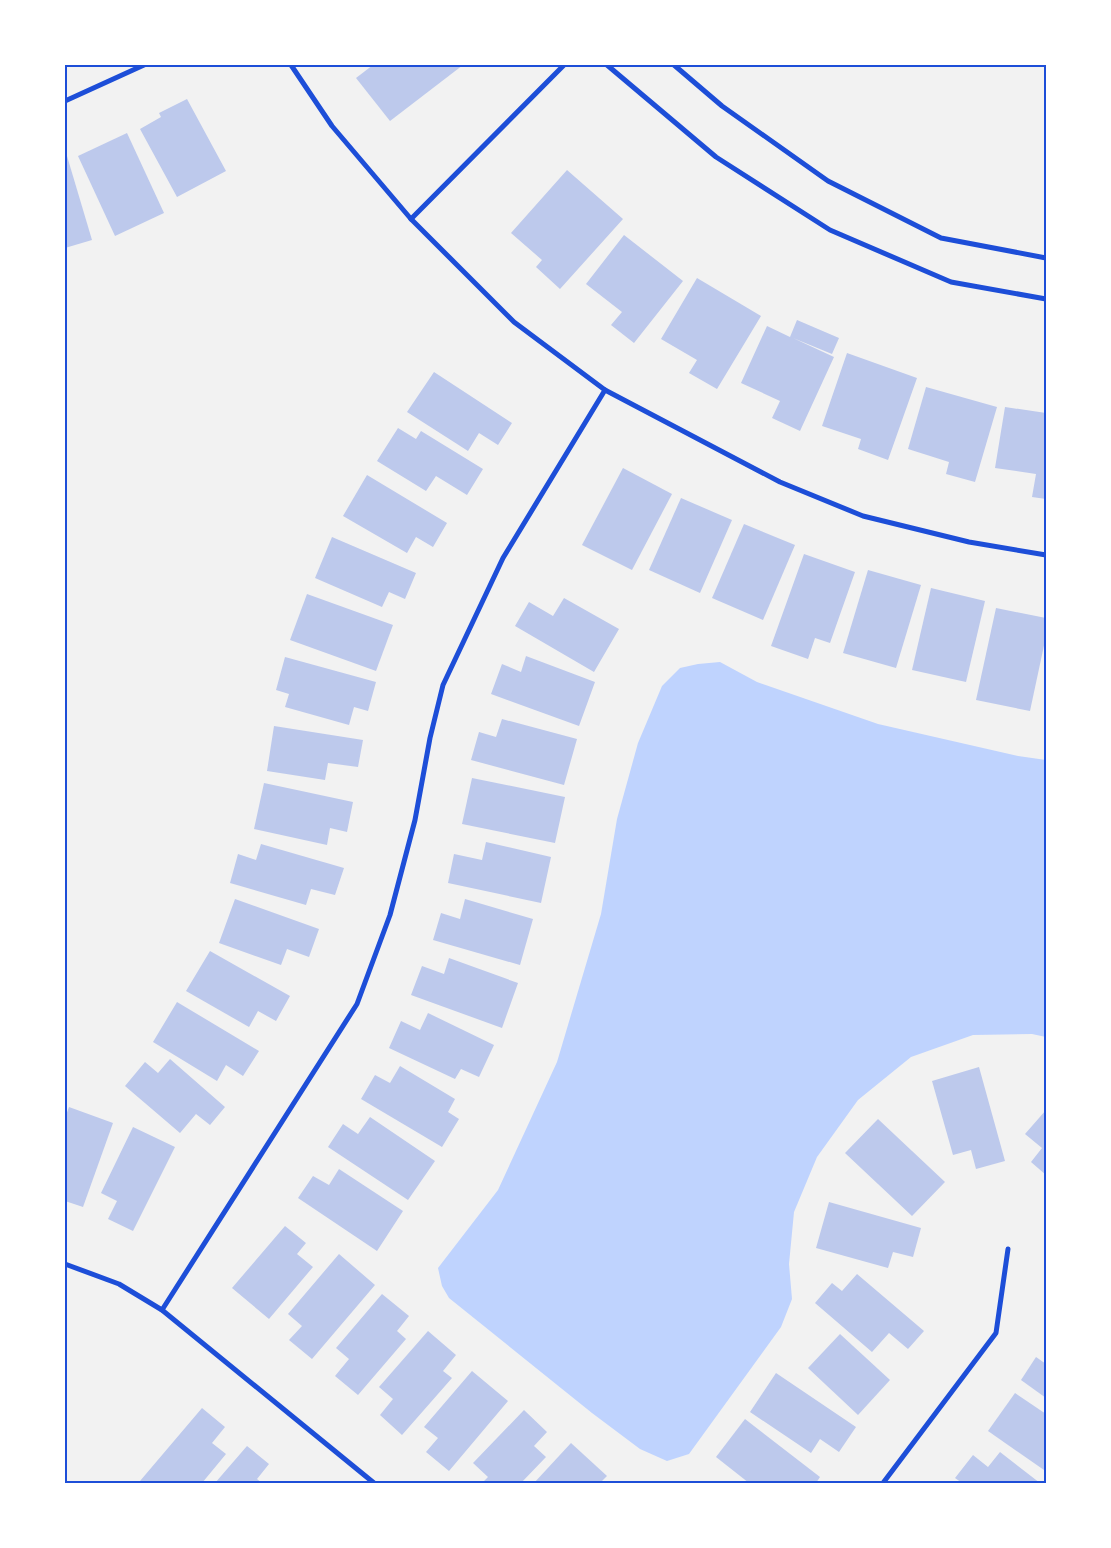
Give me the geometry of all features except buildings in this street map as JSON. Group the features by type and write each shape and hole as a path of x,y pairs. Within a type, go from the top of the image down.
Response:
{"street":[{"path":"65,101 144,65"},
{"path":"291,65 332,126 411,219 514,322 605,390 780,482 863,516 969,542 1046,555"},
{"path":"411,219 564,65"},
{"path":"607,65 716,157 830,230 951,282 1046,299"},
{"path":"674,65 722,106 828,180 941,238 1046,258"},
{"path":"162,1310 357,1004 390,915 415,820 430,738 443,685 503,558 605,390"},
{"path":"882,1483 996,1334 1008,1249"},
{"path":"65,1264 118,1284 162,1310 374,1483"}],"water":[{"path":"720,662 757,682 878,724 1018,756 1046,760 1046,1037 1032,1034 973,1035 911,1057 858,1100 817,1157 794,1212 789,1264 792,1299 781,1327 689,1454 667,1461 640,1449 592,1413 449,1298 442,1286 438,1268 498,1190 557,1062 601,914 617,819 638,743 662,686 680,668"}]}
